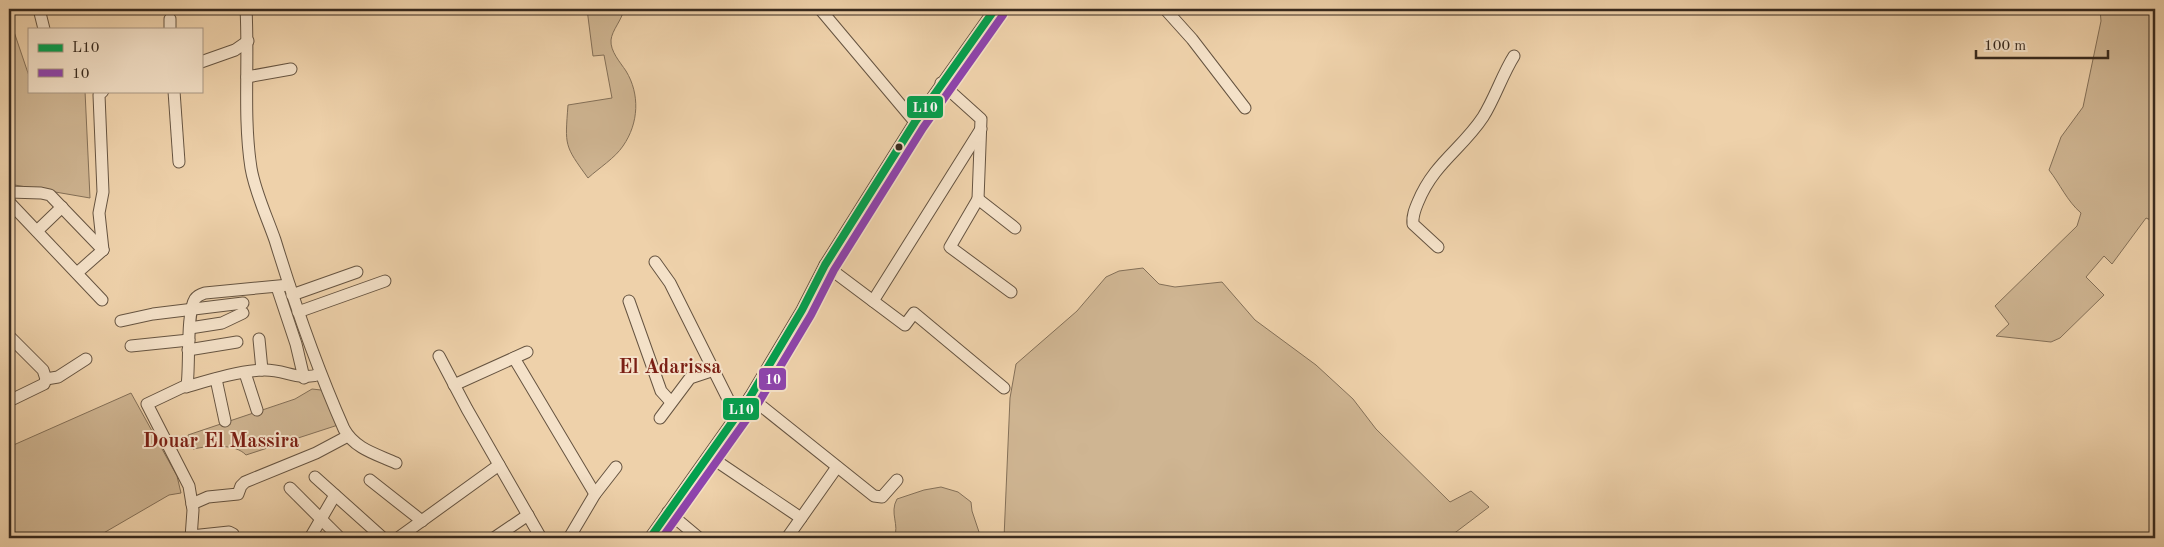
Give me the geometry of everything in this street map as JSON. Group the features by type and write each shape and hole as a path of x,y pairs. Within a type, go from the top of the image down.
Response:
{"street":[{"path":"39,9 44,28"},
{"path":"246,9 248,41 246,108 252,170 298,312 320,374 348,436 358,446 396,463"},
{"path":"820,9 915,122"},
{"path":"650,538 750,397 802,310 825,265 915,122 995,9"},
{"path":"1165,9 1192,39 1245,108"},
{"path":"202,62 227,53 248,41"},
{"path":"1438,247 1413,224 1414,209 1424,186 1439,165 1483,116 1514,56"},
{"path":"247,77 291,70"},
{"path":"941,83 980,119 981,130 978,199 950,247 1011,292"},
{"path":"100,92 103,192 99,213 103,250"},
{"path":"174,92 179,162"},
{"path":"873,301 981,130"},
{"path":"9,192 46,193 103,250"},
{"path":"978,199 1015,228"},
{"path":"9,202 102,300"},
{"path":"36,231 62,207"},
{"path":"77,273 103,250"},
{"path":"655,262 670,283 736,417"},
{"path":"825,265 905,325 914,313 1004,388"},
{"path":"186,387 194,300 205,293 277,287 291,290 357,272"},
{"path":"298,312 385,281"},
{"path":"277,287 296,344 304,378"},
{"path":"629,301 661,391 671,402"},
{"path":"121,321 193,308 243,308 222,323 189,339"},
{"path":"9,336 43,370 46,378 44,384 9,401"},
{"path":"131,346 189,339 237,342"},
{"path":"259,339 262,370"},
{"path":"454,385 528,352"},
{"path":"439,356 541,538"},
{"path":"514,358 595,494"},
{"path":"46,378 58,376 86,359"},
{"path":"233,538 233,534 229,532 191,537 192,504 189,486 182,468 146,406 149,401 186,387 245,373 278,370 304,378 320,374"},
{"path":"660,418 690,378 714,370"},
{"path":"245,373 257,410"},
{"path":"216,379 225,421"},
{"path":"750,397 874,496 882,497 898,480"},
{"path":"192,504 208,498 238,494 245,482 316,453 348,436"},
{"path":"709,456 801,518"},
{"path":"398,538 499,465"},
{"path":"569,538 595,494 616,467"},
{"path":"787,538 837,467"},
{"path":"315,477 384,538"},
{"path":"370,480 422,521"},
{"path":"290,488 340,538"},
{"path":"310,538 335,495"},
{"path":"668,512 699,538"},
{"path":"494,538 528,516"}],"shaded area":[{"path":"587,9 624,9 612,36 611,44 631,80 636,109 632,128 623,146 588,178 574,158 568,144 566,129 568,105 612,98 604,55 593,56"},
{"path":"2100,9 2155,9 2155,222 2146,218 2112,264 2104,256 2086,277 2104,295 2060,338 2051,342 1996,336 2009,324 1995,306 2077,226 2081,213 2049,170 2061,137 2083,107 2101,21"},
{"path":"9,17 28,73 28,92 85,92 90,198 9,184"},
{"path":"1143,268 1159,284 1175,287 1222,282 1255,320 1316,365 1353,399 1376,429 1450,502 1471,491 1489,507 1448,538 1004,538 1010,398 1016,364 1077,311 1106,277 1119,271"},
{"path":"312,389 321,390 324,393 338,425 246,455 241,451 228,447 213,446 193,449 188,435 295,399"},
{"path":"131,393 177,476 181,493 169,495 95,538 9,538 9,447"},
{"path":"941,487 958,492 971,502 981,538 894,538 896,528 894,509 897,499 924,490"}],"transit line":[{"name":"L10","path":"650,538 750,397 802,310 825,265 915,122 995,9"},
{"name":"10","path":"662,538 759,402 811,315 834,270 923,128 1003,15"}],"district":[{"name":"El Adarissa","path":"670,366"},
{"name":"Douar El Massira","path":"221,440"}]}
